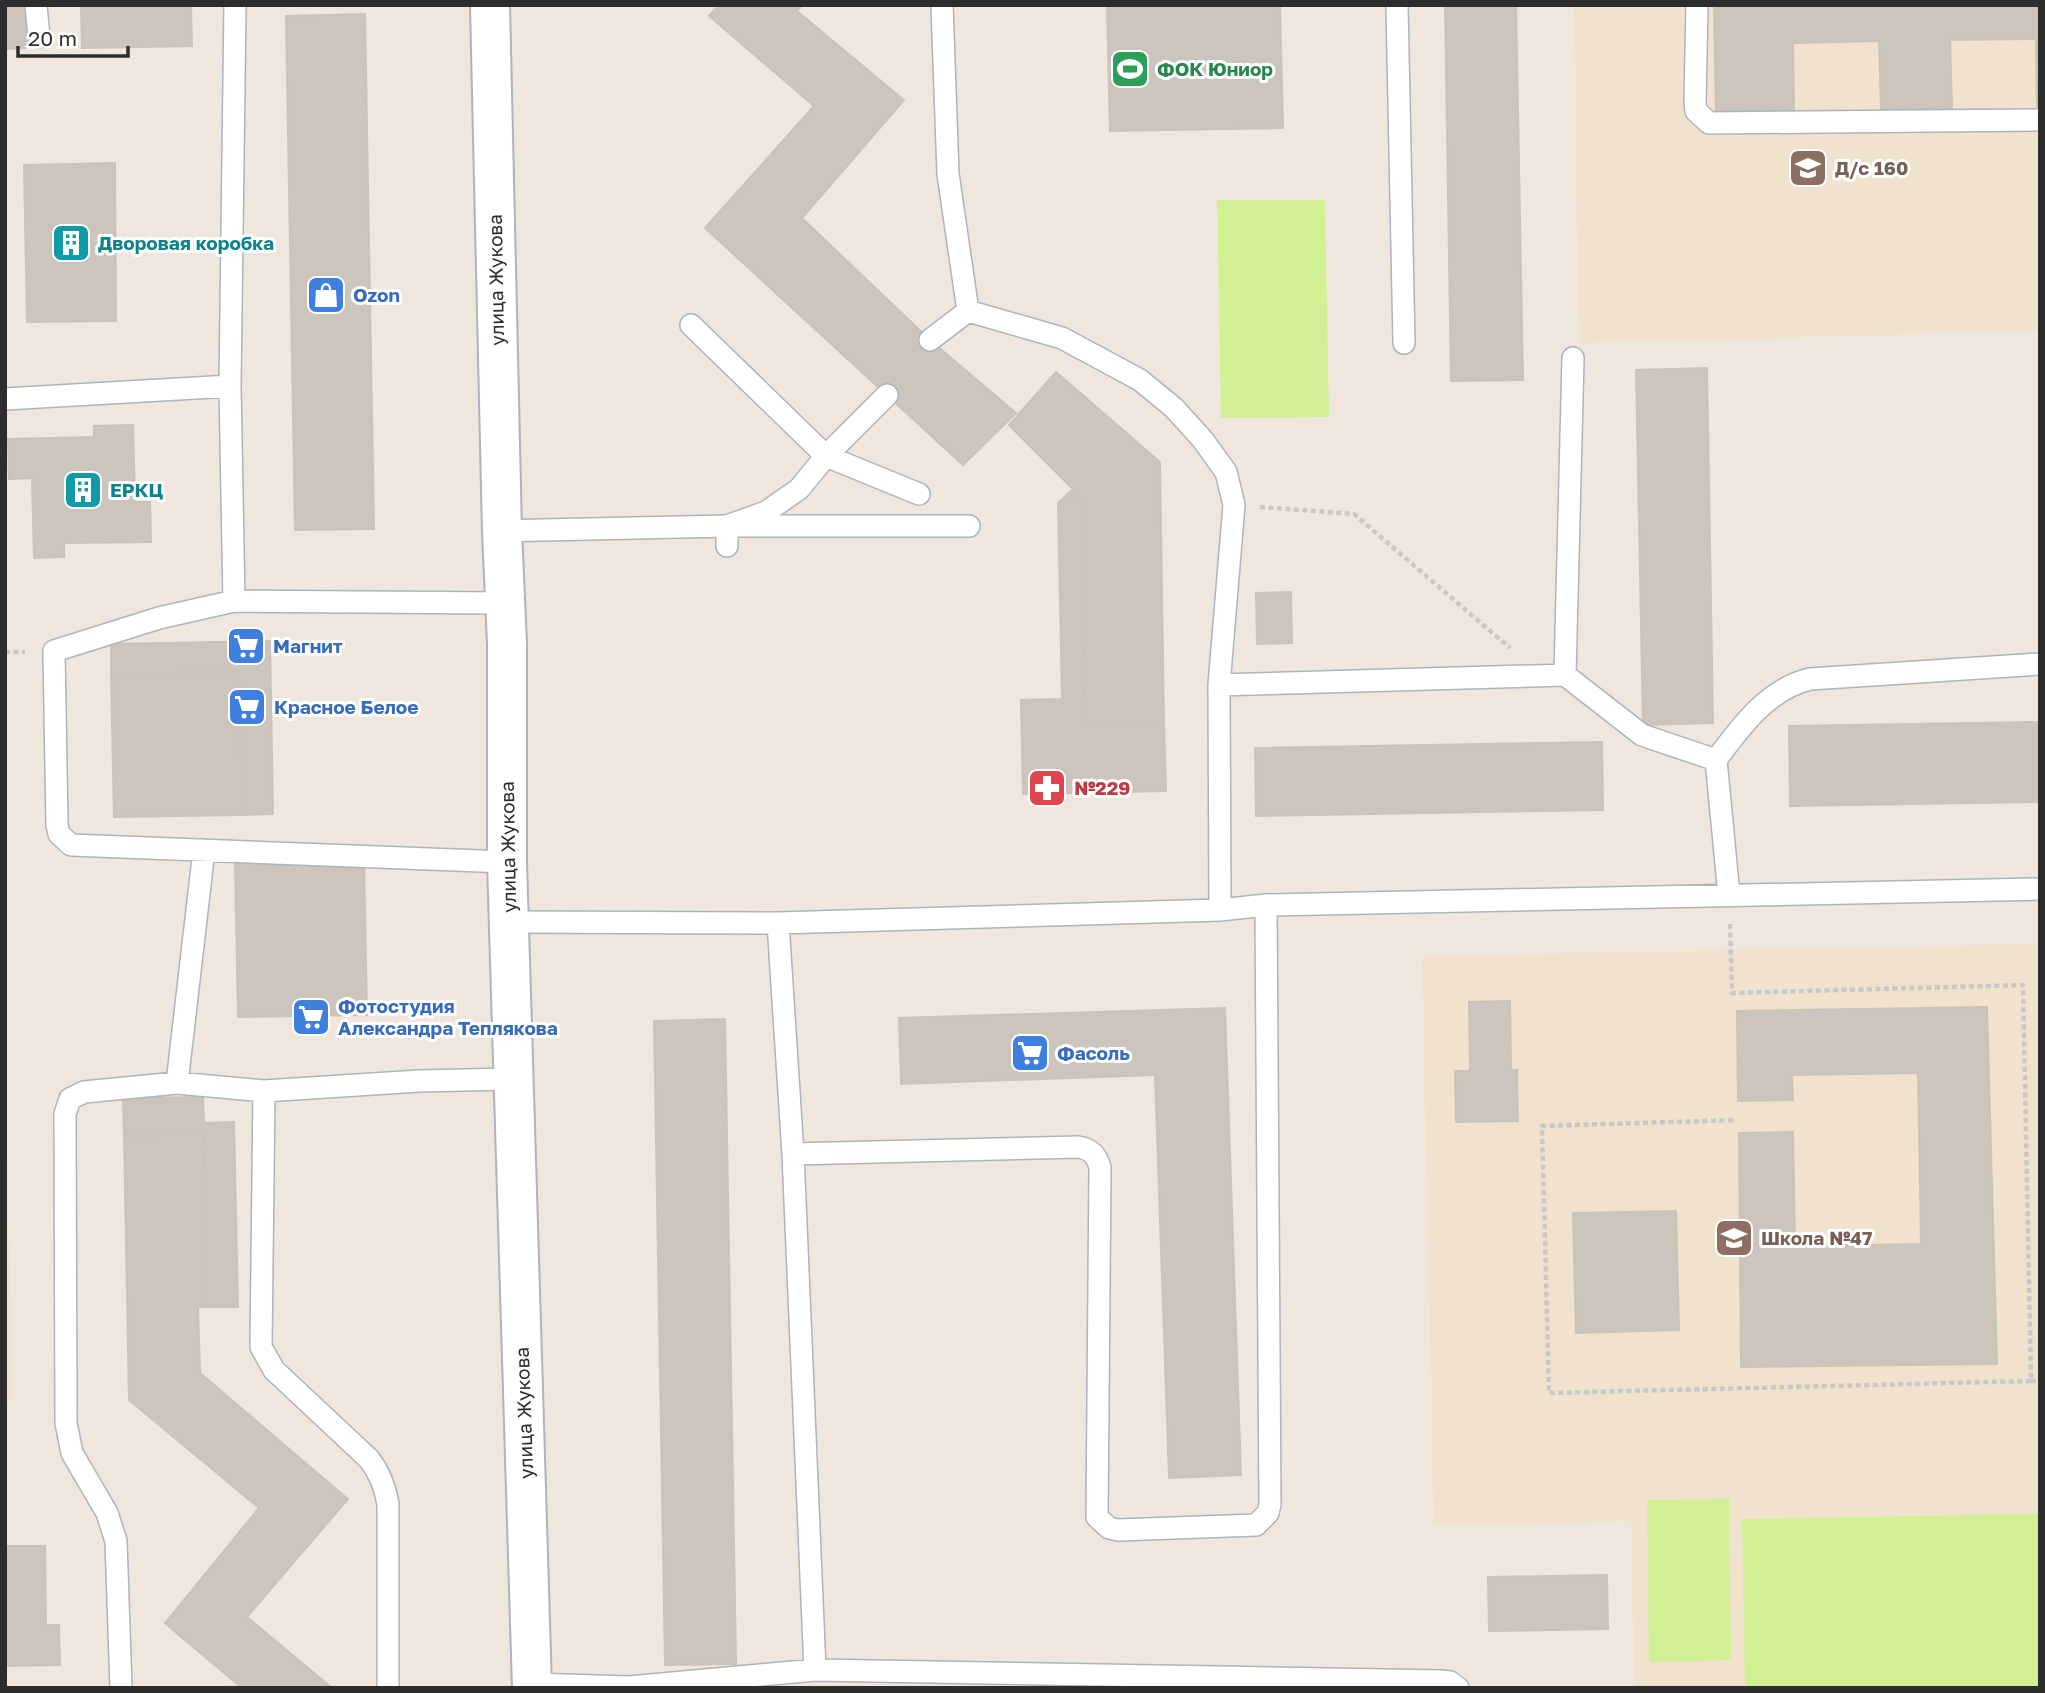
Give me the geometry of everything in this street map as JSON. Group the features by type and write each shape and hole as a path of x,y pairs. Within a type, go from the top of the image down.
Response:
{"street":[{"name":"улица Жукова","path":"490,5 506,603 507,862 532,1686"}],"lane":[{"path":"36,5 38,37"},
{"path":"234,601 230,386 235,5"},
{"path":"942,5 948,174 968,311"},
{"path":"1397,5 1404,343"},
{"path":"1697,5 1695,102 1696,111 1709,123 2040,120"},
{"path":"930,340 968,311"},
{"path":"968,311 1062,338 1140,380 1174,408 1203,440 1226,472 1234,505 1219,685 1220,910"},
{"path":"691,325 826,456 919,494"},
{"path":"1556,675 1573,358"},
{"path":"5,399 230,386"},
{"path":"727,536 799,489 826,456 887,395"},
{"path":"502,531 727,536 969,526"},
{"path":"506,603 234,601 159,618 54,651 57,825 64,841 79,847 507,862"},
{"path":"1729,895 1716,760 1746,720 1779,692 1799,681 1810,679 2040,664"},
{"path":"1219,685 1556,675 1642,735 1716,760"},
{"path":"177,1083 204,850"},
{"path":"509,922 778,923 1220,910 1266,905 2040,889"},
{"path":"793,1154 1078,1147 1093,1153 1100,1168 1097,1517 1109,1528 1118,1530 1256,1525 1268,1513 1270,1504 1266,905"},
{"path":"778,923 793,1154 815,1670"},
{"path":"121,1688 116,1541 107,1513 72,1453 66,1423 65,1114 70,1099 84,1092 177,1083 264,1091 419,1081 515,1079"},
{"path":"264,1091 261,1347 274,1370 369,1459 386,1488 388,1688"},
{"path":"532,1686 629,1688 815,1670 1441,1681 1450,1682 1458,1688"}],"path":[{"path":"1234,505 1354,514 1523,659 1556,675"},
{"path":"1729,895 1732,993 2023,985 2031,1381"},
{"path":"1735,1120 1542,1126 1549,1393 2040,1381"}],"shaded area":[{"name":"Д/с 160","path":"1574,5 2040,5 2040,331 1579,343"},
{"name":"Школа №47","path":"2040,944 2040,1688 1635,1688 1631,1521 1434,1525 1422,956"},
{"path":"5,1062 13,1397 5,1406"}],"green space":[{"path":"1217,200 1325,200 1329,417 1221,418"},
{"path":"1729,1499 1731,1660 1649,1662 1647,1500"},
{"path":"2040,1514 2040,1688 1745,1688 1742,1519"}],"building":[{"path":"5,5 26,5 27,48 5,49"},
{"path":"81,5 191,5 192,46 82,48"},
{"path":"719,5 802,5 797,11 904,100 802,218 930,340 1016,413 963,465 705,228 814,106 709,16"},
{"path":"1107,5 1280,5 1283,128 1110,131"},
{"path":"1445,5 1516,5 1523,380 1451,381"},
{"path":"2040,5 2040,106 2037,107 2036,39 1950,40 1952,108 1881,109 1879,41 1793,43 1794,111 1716,112 1714,7"},
{"path":"365,14 374,529 295,530 286,16"},
{"name":"Дворовая коробка","path":"115,163 116,321 27,322 24,165"},
{"path":"1707,368 1713,723 1643,725 1636,370"},
{"path":"1056,372 1160,462 1164,726 1085,727 1081,503 1073,489 1009,425"},
{"name":"ЕРКЦ","path":"133,425 135,502 150,502 151,542 64,543 64,557 34,558 32,478 9,479 8,439 94,437 94,426"},
{"path":"1073,489 1081,503 1085,727 1164,726 1166,791 1023,794 1021,700 1062,699 1058,503"},
{"path":"1291,592 1292,643 1257,644 1256,593"},
{"path":"270,641 273,814 242,815 239,672 111,674 111,644"},
{"path":"239,672 242,815 114,817 111,674"},
{"path":"2040,722 2040,802 1790,806 1789,726"},
{"path":"1602,742 1603,810 1256,816 1255,748"},
{"path":"364,860 367,1015 238,1017 235,863"},
{"path":"1510,1001 1511,1070 1517,1070 1518,1121 1456,1122 1455,1071 1470,1071 1469,1002"},
{"path":"1987,1007 1997,1364 1741,1367 1739,1133 1793,1132 1795,1246 1921,1244 1918,1073 1792,1075 1793,1100 1738,1101 1737,1011"},
{"path":"1225,1008 1241,1475 1169,1478 1155,1075 901,1084 899,1018"},
{"path":"725,1019 736,1664 665,1665 654,1021"},
{"path":"203,1097 204,1123 234,1122 238,1307 207,1307 204,1134 124,1136 123,1098"},
{"path":"204,1134 207,1307 198,1307 200,1373 348,1499 247,1617 332,1688 242,1688 165,1623 259,1508 129,1400 124,1136"},
{"path":"1676,1211 1679,1330 1576,1333 1573,1213"},
{"path":"6,1546 45,1546 46,1625 59,1625 60,1665 5,1666"},
{"path":"1607,1575 1608,1629 1489,1631 1488,1577"}],"place":[{"name":"ФОК Юниор","path":"1130,69"},
{"name":"Д/с 160","path":"1808,168"},
{"name":"Дворовая коробка","path":"71,243"},
{"name":"Ozon","path":"326,295"},
{"name":"ЕРКЦ","path":"83,490"},
{"name":"Магнит","path":"246,646"},
{"name":"Красное Белое","path":"247,707"},
{"name":"№229","path":"1047,788"},
{"name":"Фотостудия Александра Теплякова","path":"311,1017"},
{"name":"Фасоль","path":"1030,1053"},
{"name":"Школа №47","path":"1734,1238"}]}
